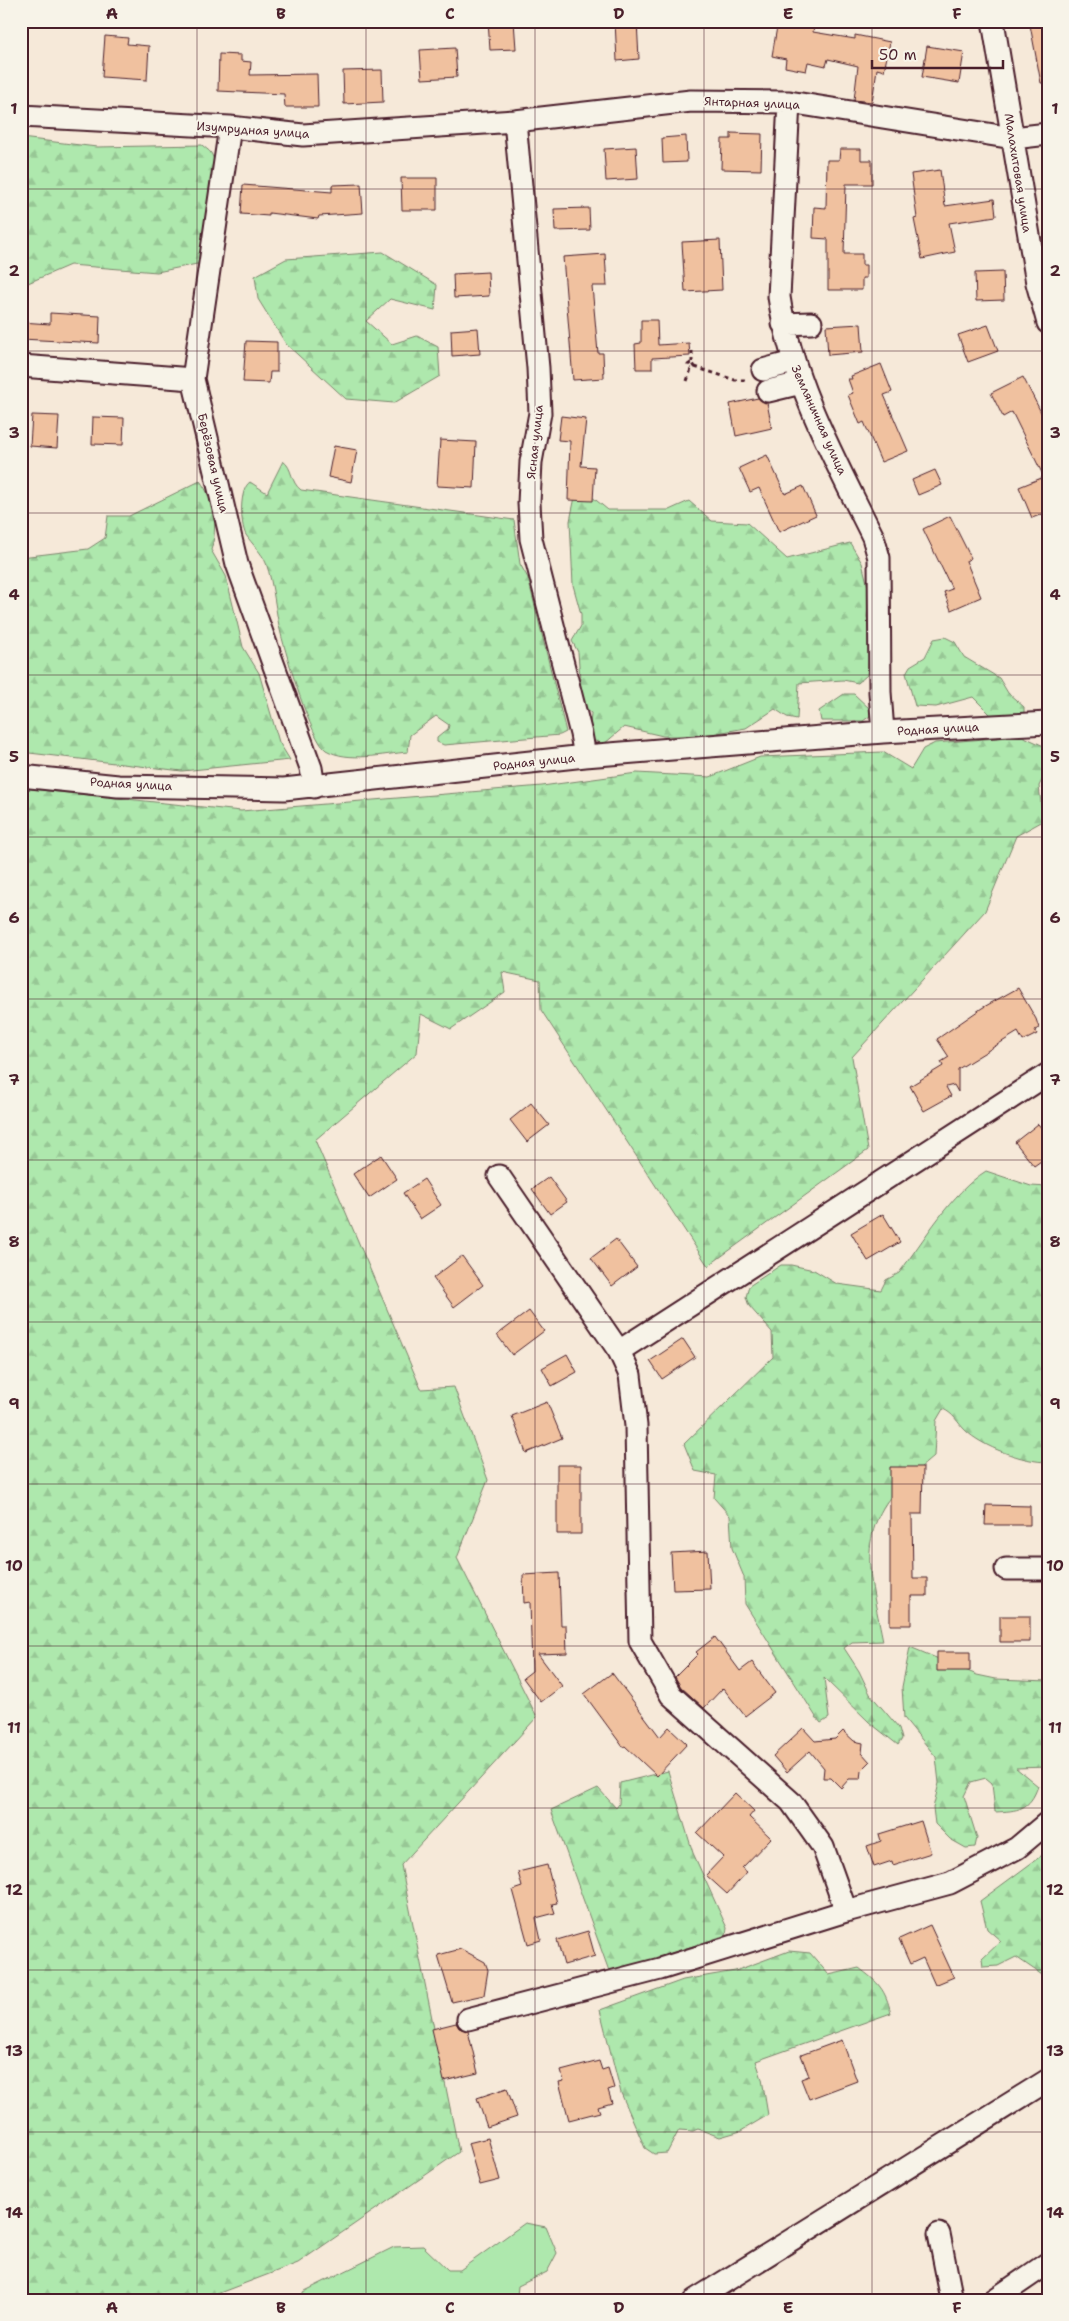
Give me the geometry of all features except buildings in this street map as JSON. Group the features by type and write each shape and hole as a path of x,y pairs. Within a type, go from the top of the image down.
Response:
{"street":[{"name":"Малахитовая улица","path":"993,21 1037,283 1048,323"},
{"name":"Янтарная улица","path":"515,122 690,101 789,102 1013,138 1048,134"},
{"name":"Земляничная улица","path":"789,102 778,297 793,362 801,383 873,537 879,558 880,692 883,732"},
{"name":"Изумрудная улица","path":"21,116 230,127 303,135 515,122"},
{"name":"Ясная улица","path":"515,122 539,386 540,413 532,462 529,503 531,538 585,756"},
{"name":"Берёзовая улица","path":"230,127 193,379 237,564 311,768 314,787"},
{"path":"783,324 811,323"},
{"path":"753,372 793,362"},
{"path":"21,366 193,379"},
{"path":"768,391 801,383"},
{"name":"Родная улица","path":"21,776 118,786 284,789 585,756 883,732 1048,724"},
{"path":"619,1351 1048,1074"},
{"path":"499,1176 619,1351 630,1375 636,1426 640,1641 671,1694 791,1802 823,1847 846,1911"},
{"path":"1006,1569 1048,1570"},
{"path":"468,2019 660,1969 846,1911 950,1883 1017,1848 1048,1822"},
{"path":"695,2300 1048,2080"},
{"path":"939,2234 952,2300"},
{"path":"994,2300 1048,2264"}],"path":[{"path":"687,381 693,368 692,351"},
{"path":"692,362 688,365 693,368 735,380 742,381 758,378 753,372 735,380"}],"green space":[{"path":"21,138 97,147 202,145 211,153 215,163 216,176 213,207 202,263 157,272 70,265 21,286"},
{"path":"383,252 437,285 435,310 390,299 366,321 392,344 417,336 438,347 440,376 394,403 346,399 286,344 258,299 255,276 286,259"},
{"path":"283,461 288,467 297,487 301,490 514,520 520,564 528,578 566,732 560,735 444,745 437,742 437,738 448,729 449,725 436,716 410,735 408,752 355,757 335,754 326,750 313,730 293,677 281,634 266,563 244,530 242,499 246,486 250,482 267,493"},
{"path":"200,481 209,497 214,514 215,524 211,550 226,576 243,647 259,673 279,742 290,760 182,771 21,752 21,557 88,549 105,538 108,516 129,516"},
{"path":"591,496 608,510 669,510 689,501 712,521 747,523 787,559 850,543 862,563 869,591 867,617 871,630 867,675 858,683 843,680 799,683 797,719 787,717 775,709 746,728 700,736 663,736 624,727 604,744 589,739 591,713 582,706 578,652 572,641 581,626 581,614 573,585 570,521 575,497"},
{"path":"945,637 955,642 964,657 999,678 1008,693 1024,707 1024,712 1015,717 992,716 973,697 936,707 915,706 906,673 910,666 925,657 934,639"},
{"path":"844,694 854,694 870,709 870,716 863,721 821,721 819,711"},
{"path":"1022,736 1046,747 1048,768 1039,786 1043,821 1016,836 985,911 852,1057 868,1150 708,1266 541,1010 540,980 502,972 505,992 451,1029 421,1014 417,1053 315,1140 421,1389 454,1387 488,1480 457,1558 537,1717 401,1865 459,2152 298,2263 201,2300 21,2300 21,788 241,811 542,786 637,773 710,777 760,757 883,752 911,769 923,749 935,743"},
{"path":"986,1171 1031,1186 1048,1187 1048,1462 1027,1459 992,1448 972,1436 953,1416 943,1409 936,1421 934,1456 901,1484 881,1512 870,1547 870,1565 883,1641 852,1642 844,1648 859,1671 870,1694 899,1728 902,1739 898,1745 869,1722 824,1678 829,1718 821,1723 816,1717 745,1604 744,1577 732,1548 730,1516 714,1498 716,1475 695,1471 684,1444 773,1357 772,1332 749,1306 746,1297 749,1286 781,1265 791,1265 814,1270 837,1284 881,1290 886,1280 899,1273 950,1204 973,1180"},
{"path":"910,1647 977,1675 996,1679 1048,1681 1048,1767 1016,1768 1038,1786 1027,1805 1017,1810 995,1812 992,1783 986,1778 971,1782 964,1796 977,1838 975,1847 966,1848 950,1839 935,1824 933,1808 939,1783 936,1757 904,1718 902,1687"},
{"path":"668,1771 693,1853 727,1928 726,1935 615,1972 609,1971 551,1810 598,1788 616,1808 619,1804 620,1783"},
{"path":"1045,1853 1048,1853 1048,1979 1016,1957 998,1966 983,1967 982,1959 1001,1941 987,1929 980,1901"},
{"path":"789,1951 810,1953 829,1975 859,1968 872,1978 884,1992 891,2013 756,2061 762,2079 768,2115 741,2131 720,2137 698,2129 693,2131 679,2130 667,2153 654,2154 645,2148 621,2093 600,2010 683,1980 735,1971"},
{"path":"525,2223 546,2227 557,2253 547,2272 518,2286 517,2296 520,2300 303,2300 303,2292 394,2247 423,2246 448,2270 460,2270"}]}
